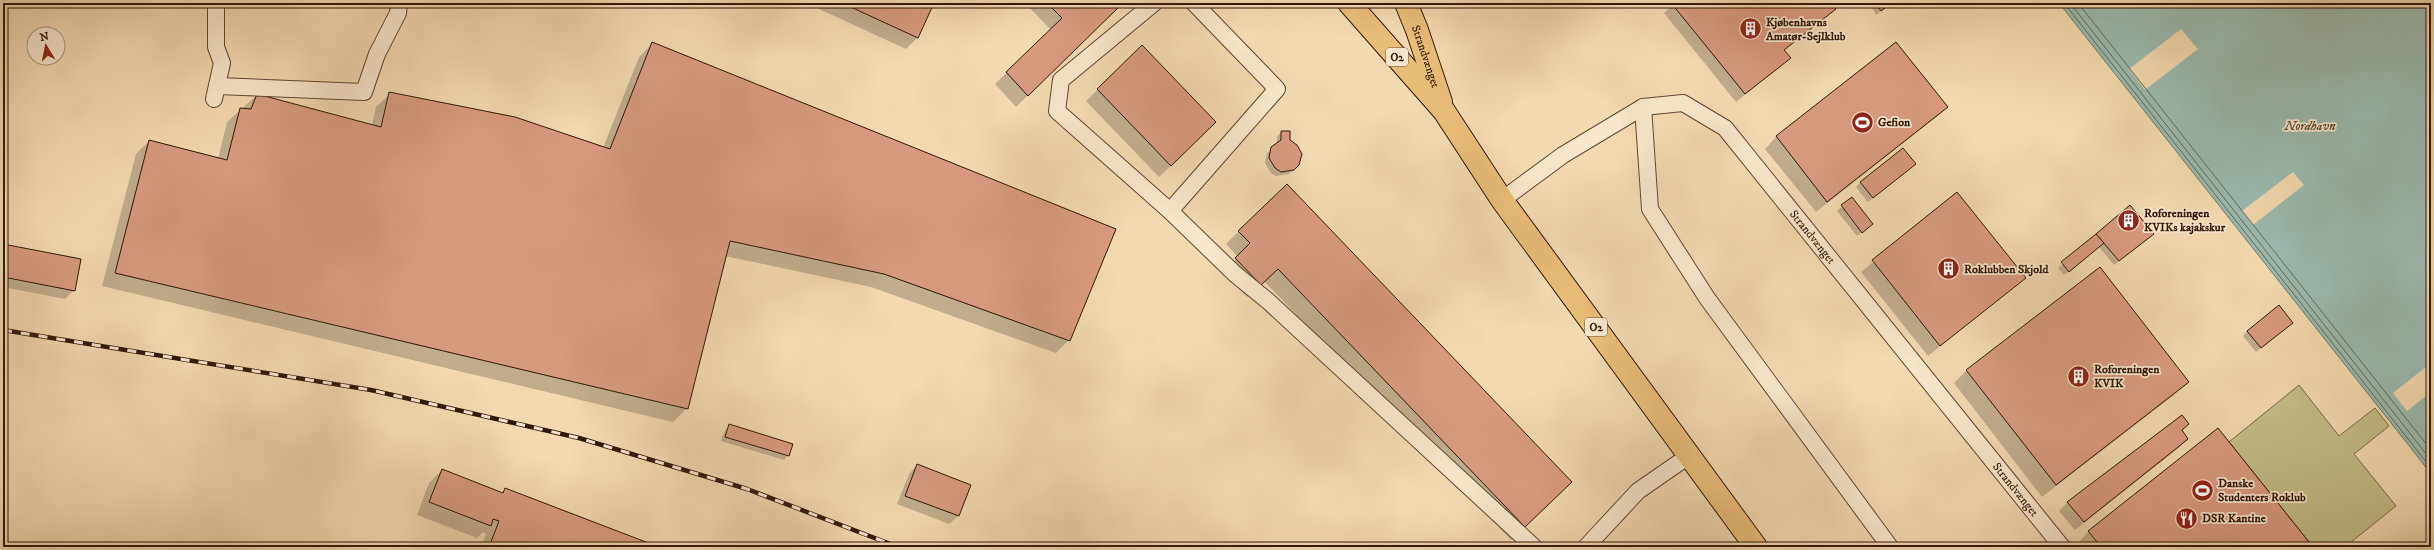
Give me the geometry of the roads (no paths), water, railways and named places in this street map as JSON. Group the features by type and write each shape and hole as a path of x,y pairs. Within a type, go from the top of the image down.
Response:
{"main road":[{"name":"Strandvænget","path":"1349,3 1444,111 1502,200 1756,547"},
{"name":"Strandvænget","path":"1406,3 1417,30 1444,111"}],"lane":[{"path":"216,3 216,47 222,63 215,92 364,92 377,54 398,13 399,3"},
{"path":"1154,3 1061,80 1057,111 1170,210 1235,274 1268,301 1534,547"},
{"path":"1170,210 1277,90 1194,3"},
{"name":"Strandvænget","path":"1502,200 1563,155 1643,107 1683,103 1725,128 2062,547"},
{"path":"1643,107 1650,210 1707,298 1890,547"},
{"path":"1586,547 1638,491 1690,455"}],"water":[{"name":"Nordhavn","path":"2059,3 2431,3 2431,474 2414,452"}],"railway":[{"path":"3,330 371,390 579,438 747,489 898,547"}],"place":[{"name":"Kjøbenhavns Amatør-Sejlklub","path":"1751,29"},
{"name":"Gefion","path":"1862,122"},
{"name":"Roforeningen KVIKs kajakskur","path":"2128,220"},
{"name":"Roklubben Skjold","path":"1949,269"},
{"name":"Roforeningen KVIK","path":"2078,376"},
{"name":"Danske Studenters Roklub","path":"2203,490"},
{"name":"DSR Kantine","path":"2187,518"}]}
